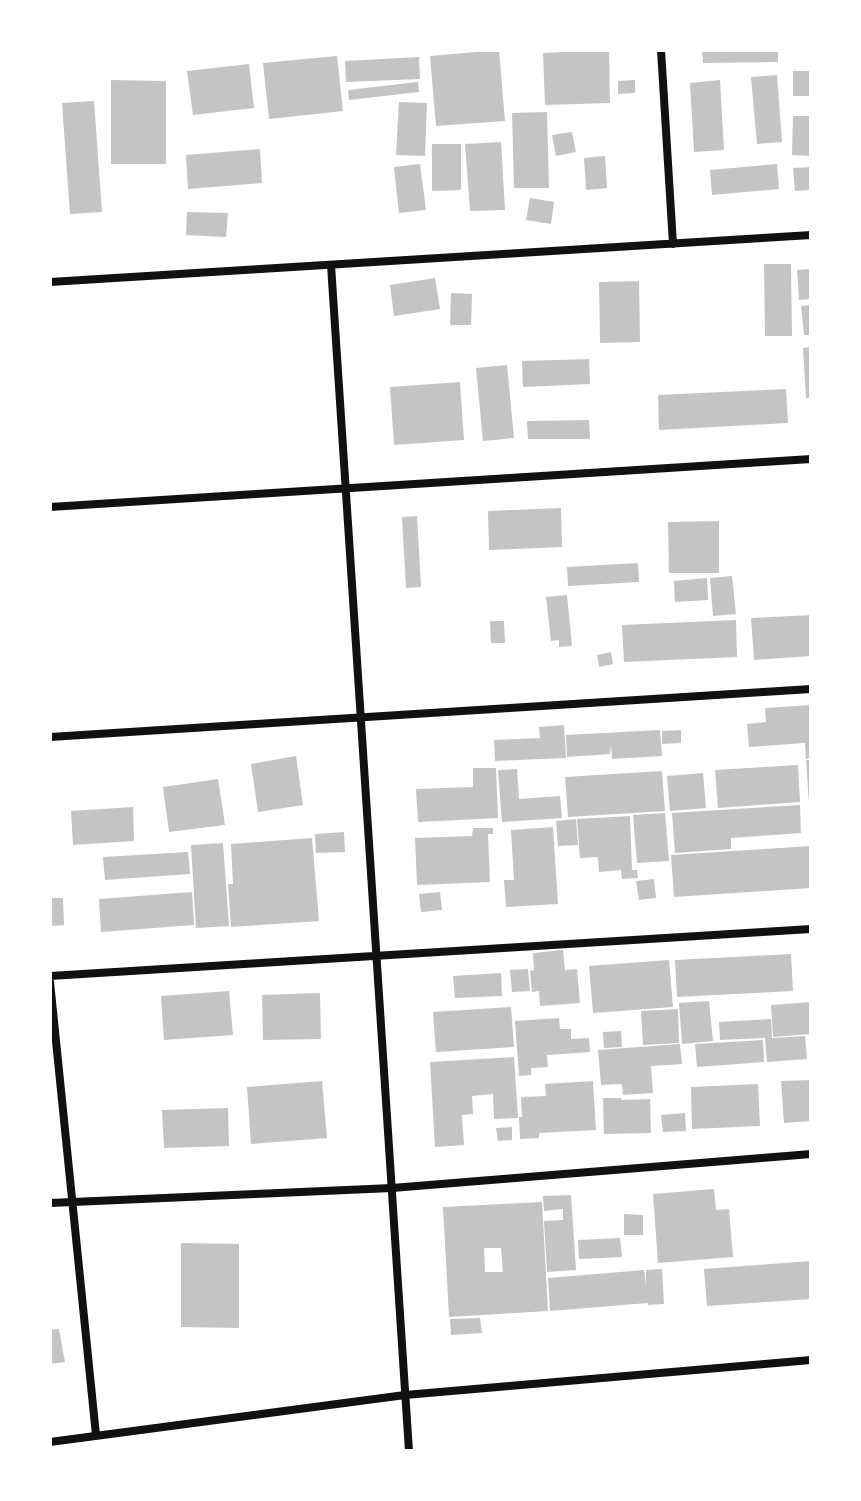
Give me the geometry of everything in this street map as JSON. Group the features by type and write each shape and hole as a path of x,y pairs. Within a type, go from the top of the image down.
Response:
{"street":[{"path":"661,50 673,244"},
{"path":"50,282 811,235"},
{"path":"331,265 409,1451"},
{"path":"50,507 811,459"},
{"path":"50,737 811,689"},
{"path":"96,1435 50,979 811,929"},
{"path":"50,1203 392,1188 811,1154"},
{"path":"50,1442 405,1395 811,1360"}],"building":[{"path":"499,50 505,121 436,126 430,56"},
{"path":"609,50 610,103 545,105 543,53"},
{"path":"702,50 778,50 778,62 703,63"},
{"path":"337,56 343,111 269,119 263,63"},
{"path":"419,57 420,79 346,82 345,61"},
{"path":"249,64 254,108 193,115 187,71"},
{"path":"793,71 811,71 811,96 793,96"},
{"path":"777,75 782,142 757,144 751,77"},
{"path":"111,80 166,81 166,164 111,164"},
{"path":"635,80 635,93 618,94 618,81"},
{"path":"720,80 724,150 694,152 690,83"},
{"path":"418,82 419,92 349,100 348,90"},
{"path":"94,101 102,212 70,214 62,103"},
{"path":"399,102 427,103 425,156 396,155"},
{"path":"547,112 549,188 514,188 512,113"},
{"path":"793,116 811,116 811,156 792,155"},
{"path":"572,132 576,152 556,156 552,135"},
{"path":"501,142 505,210 470,211 465,144"},
{"path":"432,144 461,144 461,190 432,191"},
{"path":"260,149 262,183 188,189 186,155"},
{"path":"605,156 607,188 586,190 584,158"},
{"path":"420,164 426,210 399,213 394,167"},
{"path":"777,164 779,189 712,195 710,170"},
{"path":"811,167 811,190 795,191 793,168"},
{"path":"530,198 554,202 551,224 526,220"},
{"path":"187,212 228,213 226,237 186,235"},
{"path":"764,264 791,264 792,336 765,336"},
{"path":"811,269 811,299 799,300 797,270"},
{"path":"435,278 440,309 394,316 390,285"},
{"path":"639,281 640,342 600,343 599,282"},
{"path":"451,293 472,294 471,325 450,325"},
{"path":"811,305 811,335 804,335 801,306"},
{"path":"811,347 811,398 806,398 803,348"},
{"path":"589,359 590,384 523,387 522,361"},
{"path":"507,365 514,438 483,441 476,368"},
{"path":"460,382 464,440 394,445 390,387"},
{"path":"786,389 788,423 659,430 658,395"},
{"path":"589,420 590,439 528,439 527,421"},
{"path":"561,508 562,547 489,550 488,511"},
{"path":"417,516 421,587 406,588 402,517"},
{"path":"719,521 719,573 669,573 668,522"},
{"path":"638,563 639,582 568,586 567,567"},
{"path":"732,576 736,614 713,616 710,578"},
{"path":"707,578 708,600 675,602 674,581"},
{"path":"567,595 572,646 559,647 559,640 551,641 546,597"},
{"path":"811,615 811,656 754,660 751,618"},
{"path":"736,620 737,657 624,662 622,625"},
{"path":"490,621 504,621 505,643 491,643"},
{"path":"611,652 613,664 599,667 597,655"},
{"path":"811,705 811,758 806,759 805,743 749,747 747,724 766,722 765,708"},
{"path":"564,725 566,758 495,761 494,740 540,738 539,727"},
{"path":"660,730 662,756 612,759 611,745 610,754 567,757 566,735"},
{"path":"681,730 681,743 662,744 662,731"},
{"path":"296,756 303,805 258,812 251,764"},
{"path":"806,760 811,760 811,803 809,803"},
{"path":"798,765 800,802 718,808 715,770"},
{"path":"473,768 496,768 498,818 418,822 416,789 473,787"},
{"path":"517,769 519,799 560,796 562,818 502,822 498,770"},
{"path":"662,771 665,811 568,817 565,777"},
{"path":"703,773 706,808 670,811 667,776"},
{"path":"218,779 225,825 169,832 163,787"},
{"path":"800,805 801,833 731,838 731,849 675,853 672,813"},
{"path":"133,807 134,841 73,845 71,811"},
{"path":"665,813 669,861 637,863 633,815"},
{"path":"630,816 632,870 637,870 638,878 622,879 621,870 599,872 598,857 580,858 577,819"},
{"path":"576,819 578,845 558,846 556,821"},
{"path":"553,827 558,904 506,907 504,880 514,880 511,830"},
{"path":"473,828 493,828 493,834 488,834 490,882 417,885 415,838 472,836"},
{"path":"344,832 345,852 316,853 315,834"},
{"path":"312,838 319,921 231,927 228,884 233,884 231,844"},
{"path":"223,843 229,926 196,928 191,845"},
{"path":"811,846 811,888 674,897 671,855"},
{"path":"188,852 190,874 105,880 103,857"},
{"path":"654,879 656,898 639,900 636,881"},
{"path":"192,892 194,925 101,932 99,899"},
{"path":"440,892 442,910 421,912 419,894"},
{"path":"50,898 63,898 64,925 50,926"},
{"path":"563,950 565,970 577,969 580,1003 540,1006 539,991 532,992 530,971 534,970 533,953"},
{"path":"791,954 793,991 677,997 675,960"},
{"path":"669,960 673,1007 593,1013 589,966"},
{"path":"528,969 530,991 512,992 510,970"},
{"path":"501,973 502,996 455,998 453,976"},
{"path":"229,991 233,1035 164,1040 161,996"},
{"path":"320,993 321,1039 263,1040 262,995"},
{"path":"709,1001 713,1041 682,1044 679,1003"},
{"path":"811,1002 811,1034 773,1037 771,1005"},
{"path":"511,1007 514,1047 436,1052 433,1012"},
{"path":"678,1009 679,1043 643,1045 641,1011"},
{"path":"559,1018 560,1029 571,1029 571,1039 589,1038 590,1052 547,1055 548,1067 531,1068 531,1075 519,1076 515,1021"},
{"path":"771,1019 772,1038 805,1036 807,1059 767,1062 765,1038 720,1040 719,1022"},
{"path":"621,1031 622,1047 604,1048 603,1032"},
{"path":"763,1040 764,1062 697,1067 695,1044"},
{"path":"680,1044 682,1064 651,1066 653,1093 623,1095 622,1084 601,1085 598,1050"},
{"path":"514,1057 518,1118 494,1119 493,1094 472,1096 473,1114 462,1115 464,1145 435,1147 430,1062"},
{"path":"811,1080 811,1121 784,1123 781,1081"},
{"path":"322,1081 327,1138 251,1144 247,1087"},
{"path":"593,1081 596,1130 539,1133 539,1138 520,1139 521,1097 546,1096 545,1084"},
{"path":"758,1084 760,1126 692,1129 691,1087"},
{"path":"603,1098 650,1099 651,1133 604,1134"},
{"path":"228,1108 229,1146 164,1148 162,1110"},
{"path":"685,1113 686,1131 663,1132 661,1115"},
{"path":"512,1127 512,1140 498,1141 496,1128"},
{"path":"714,1189 716,1210 729,1209 733,1257 658,1263 653,1194"},
{"path":"571,1195 576,1270 547,1272 544,1221 563,1220 563,1209 544,1211 543,1196"},
{"path":"542,1202 548,1311 449,1317 443,1207","holes":["484,1248 501,1248 503,1272 485,1272"]},
{"path":"624,1214 643,1215 643,1235 624,1235"},
{"path":"620,1238 622,1257 579,1259 578,1240"},
{"path":"181,1243 239,1244 239,1328 181,1327"},
{"path":"811,1261 811,1299 707,1306 704,1269"},
{"path":"662,1269 664,1304 550,1311 548,1278 644,1270 646,1285 646,1270"},
{"path":"480,1318 482,1333 451,1335 450,1319"},
{"path":"59,1329 65,1362 50,1364 50,1330"}]}
